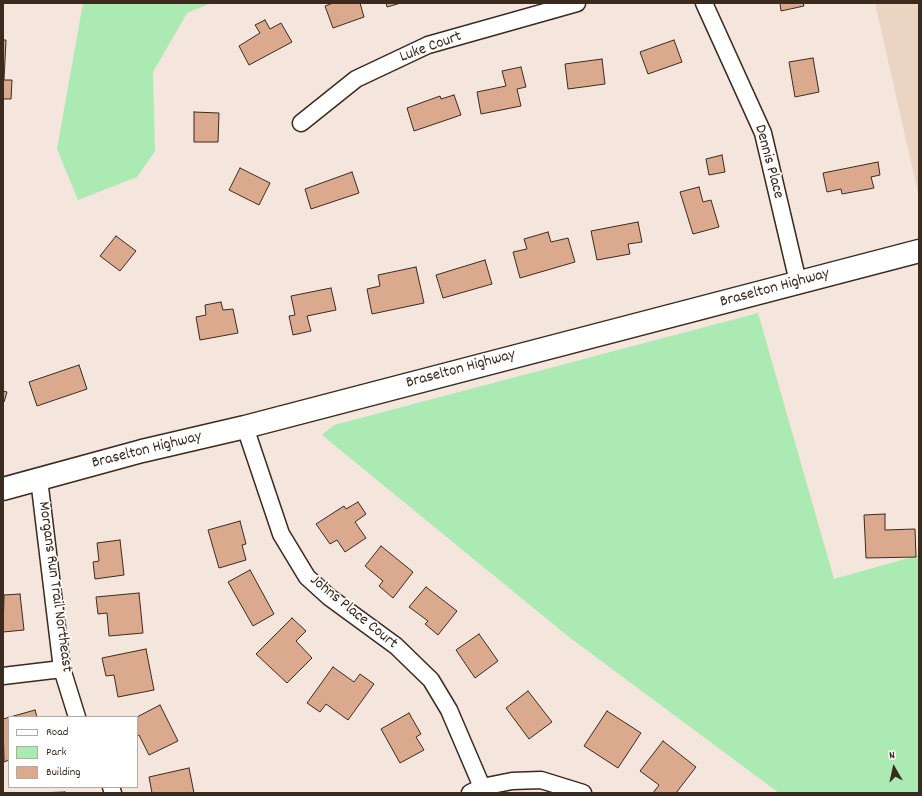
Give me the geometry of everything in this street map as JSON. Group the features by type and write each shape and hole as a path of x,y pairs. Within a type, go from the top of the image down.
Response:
{"main road":[{"name":"Braselton Highway","path":"3,489 142,451 245,427 919,251"}],"street":[{"name":"Luke Court","path":"301,123 356,79 428,45 577,3"},
{"name":"Dennis Place","path":"704,3 762,133 798,282"},
{"name":"Johns Place Court","path":"245,427 280,534 306,577 329,597 396,646 431,680 449,710 476,790"},
{"name":"Morgans Run Trail Northeast","path":"39,479 62,669 77,716"},
{"path":"3,676 62,669"},
{"path":"476,790 512,781 541,780 583,793"}],"shaded area":[{"path":"875,3 919,3 919,197"}],"green space":[{"path":"83,3 211,3 187,13 153,72 155,151 137,177 78,200 57,149"},
{"path":"758,313 834,579 919,555 919,793 779,793 569,637 322,435 334,425"}],"building":[{"path":"333,3 360,3 364,17 333,28 325,6"},
{"path":"386,3 401,3 387,7"},
{"path":"780,3 803,3 804,6 781,11"},
{"path":"265,20 270,29 281,23 292,42 249,65 239,46 260,33 255,25"},
{"path":"3,40 6,40 4,80 12,80 11,99 3,99"},
{"path":"674,40 682,62 648,74 640,52"},
{"path":"813,58 819,92 795,97 789,62"},
{"path":"602,59 605,84 568,89 565,64"},
{"path":"521,67 526,87 517,89 521,106 481,114 477,92 506,86 502,71"},
{"path":"454,95 461,115 414,131 407,108 440,96 441,99"},
{"path":"194,112 219,113 218,142 194,142"},
{"path":"722,155 725,172 709,175 706,159"},
{"path":"878,162 880,175 871,177 874,188 842,194 841,189 827,192 823,173"},
{"path":"240,168 270,183 259,205 229,190"},
{"path":"352,172 359,193 311,209 305,189"},
{"path":"699,187 703,202 711,200 719,227 693,234 680,192"},
{"path":"638,222 642,242 628,244 630,254 597,260 591,231"},
{"path":"548,232 551,242 568,238 575,262 520,278 513,252 527,249 524,239"},
{"path":"116,236 136,251 120,271 100,256"},
{"path":"485,260 492,284 443,298 436,275"},
{"path":"416,267 424,303 372,314 367,289 380,286 378,275"},
{"path":"331,288 336,310 307,316 311,331 293,335 289,316 295,315 291,296"},
{"path":"221,302 223,310 233,309 238,333 200,340 196,317 206,315 205,305"},
{"path":"79,365 87,389 37,406 29,382"},
{"path":"3,391 7,392 4,402 3,402"},
{"path":"358,502 366,514 355,522 366,538 345,552 337,540 330,544 316,524 344,506 346,509"},
{"path":"885,514 885,530 915,529 916,557 866,558 864,515"},
{"path":"240,521 246,544 242,545 246,560 219,568 208,530"},
{"path":"120,540 124,575 95,579 93,562 99,561 97,543"},
{"path":"381,546 413,572 393,598 379,586 383,581 365,566"},
{"path":"250,570 274,614 253,626 228,582"},
{"path":"426,587 457,611 438,635 425,624 428,621 409,607"},
{"path":"139,593 143,633 109,636 107,613 98,614 96,597"},
{"path":"20,594 24,630 3,632 4,595"},
{"path":"292,618 306,631 296,641 312,658 287,683 256,654"},
{"path":"479,634 498,661 475,678 456,650"},
{"path":"146,649 154,690 118,697 114,675 106,676 102,658"},
{"path":"333,667 354,682 360,674 374,684 348,720 326,704 320,712 307,703"},
{"path":"528,691 552,722 529,739 506,708"},
{"path":"160,705 178,741 149,755 138,736 138,716"},
{"path":"35,710 37,716 14,716"},
{"path":"607,711 641,733 618,768 584,746"},
{"path":"409,713 421,734 416,737 424,750 400,763 381,729"},
{"path":"8,717 8,760 4,762 3,719"},
{"path":"663,741 696,767 676,793 653,793 659,785 640,771"},
{"path":"189,768 194,793 152,793 149,777"},
{"path":"65,792 65,793 35,793"}]}
